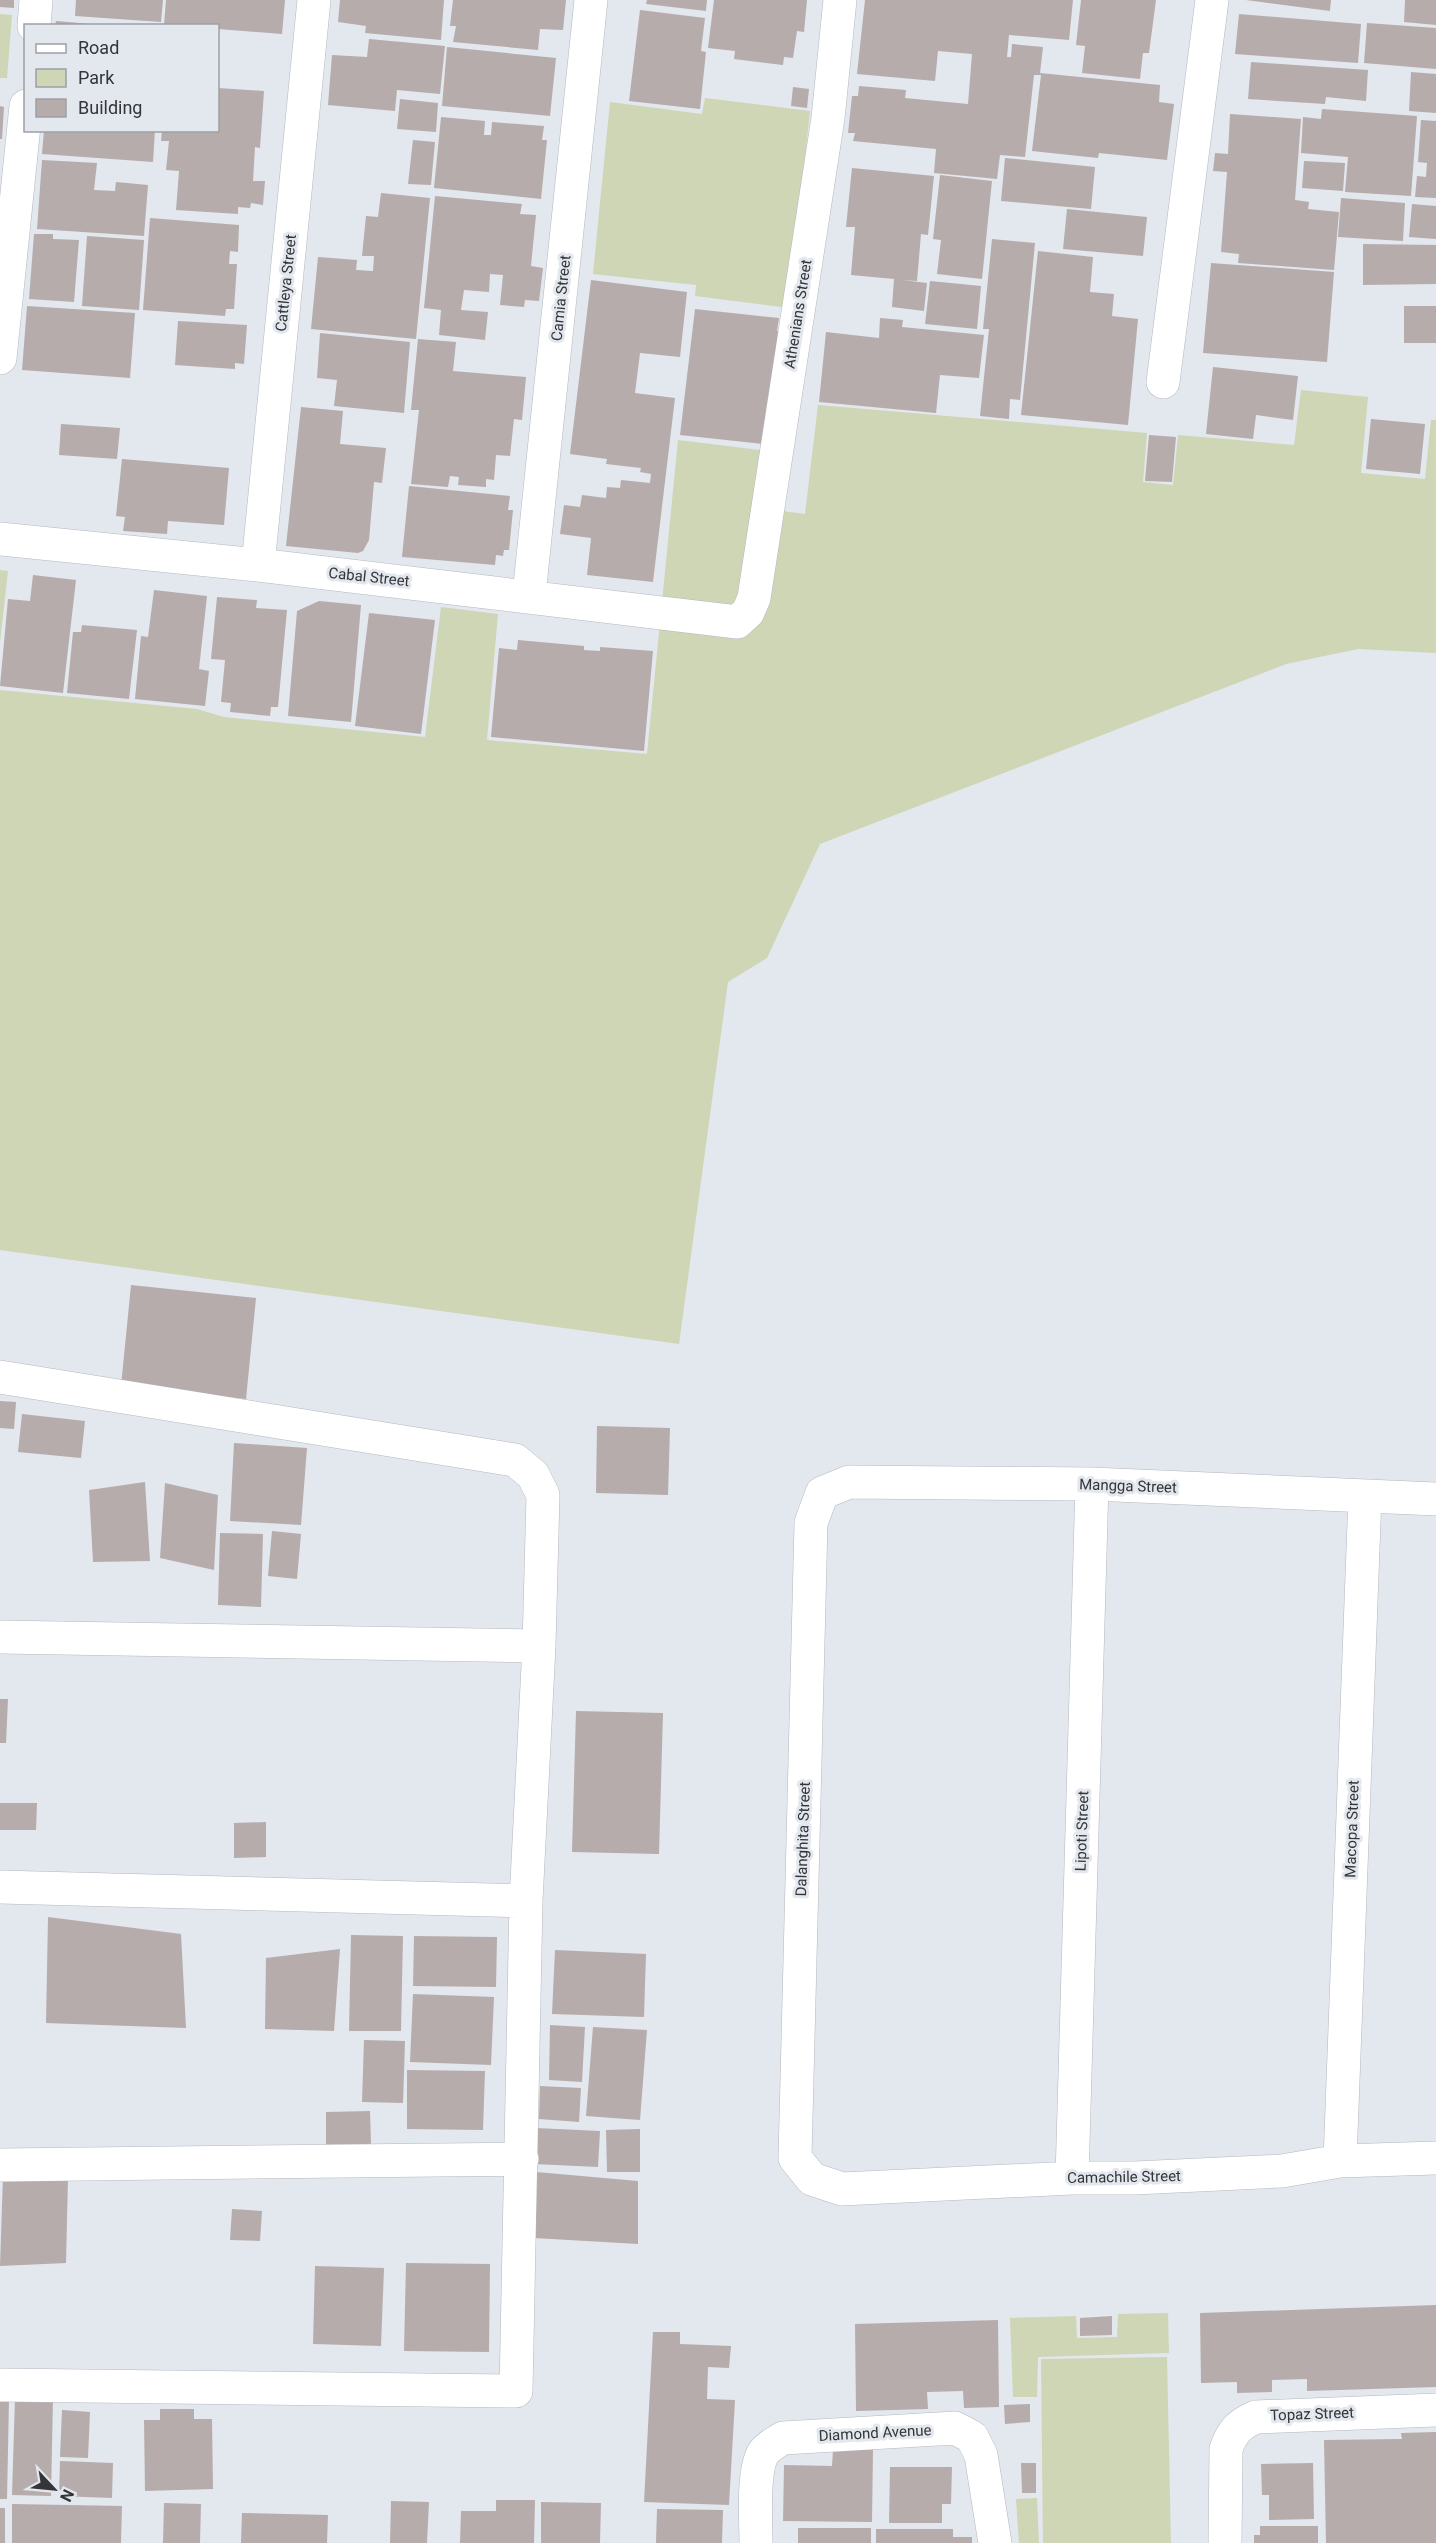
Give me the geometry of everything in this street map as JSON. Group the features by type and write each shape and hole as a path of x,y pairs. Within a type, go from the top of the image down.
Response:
{"street":[{"path":"34,24 36,0"},
{"name":"Cattleya Street","path":"258,565 314,0"},
{"name":"Camia Street","path":"529,596 591,0"},
{"name":"Athenians Street","path":"738,622 748,612 754,598 828,118 840,0"},
{"path":"1163,382 1212,0"},
{"path":"0,358 24,125"},
{"name":"Cabal Street","path":"0,539 258,565 738,622"},
{"path":"0,1377 515,1460 533,1475 543,1494 539,1646 526,1901 516,2391 0,2385"},
{"name":"Mangga Street","path":"822,1493 849,1482 1092,1484 1436,1499"},
{"name":"Lipoti Street","path":"1072,2178 1092,1484"},
{"name":"Dalanghita Street","path":"812,2179 795,2158 811,1523 822,1493"},
{"name":"Macopa Street","path":"1340,2161 1365,1496"},
{"path":"0,1637 539,1646"},
{"path":"0,1887 526,1901"},
{"name":"Camachile Street","path":"812,2179 842,2189 1282,2171 1340,2161 1436,2158"},
{"path":"0,2165 522,2159"},
{"name":"Topaz Street","path":"1225,2543 1226,2449 1231,2435 1241,2423 1256,2417 1436,2410"},
{"name":"Diamond Avenue","path":"756,2543 759,2467 763,2453 783,2438 955,2428 972,2437 981,2455 995,2543"}],"green space":[{"path":"0,14 12,15 7,78 0,78"},
{"path":"705,98 810,111 789,308 695,296 696,285 593,274 610,102 702,114"},
{"path":"1301,390 1368,397 1361,473 1425,479 1431,420 1436,420 1436,653 1358,649 1286,664 820,844 767,958 728,982 679,1344 0,1250 0,690 197,709 224,717 425,737 441,607 498,614 487,740 647,754 678,440 768,451 760,508 805,514 818,405 1147,433 1143,482 1173,485 1178,435 1294,445"},
{"path":"0,570 8,571 0,642"},
{"path":"1168,2313 1169,2353 1038,2357 1037,2397 1013,2397 1010,2318 1076,2316 1077,2338 1117,2337 1118,2314"},
{"path":"1167,2357 1171,2543 1043,2543 1041,2359"},
{"path":"1037,2498 1039,2543 1019,2543 1016,2499"}],"building":[{"path":"0,0 14,0 14,8 0,7"},
{"path":"76,0 163,0 161,22 75,16"},
{"path":"166,0 285,0 282,34 219,29 219,24 164,24"},
{"path":"340,0 444,0 441,40 365,33 366,26 338,22"},
{"path":"453,0 566,0 563,30 540,29 538,50 453,42 456,26 450,26"},
{"path":"647,0 707,0 706,11 646,4"},
{"path":"714,0 807,0 804,32 797,31 793,58 784,57 783,65 734,59 735,51 708,48"},
{"path":"865,0 1073,0 1069,40 1009,35 1007,57 1011,57 1012,44 1043,47 1040,73 1160,85 1159,102 1174,104 1167,160 1099,153 1098,158 1032,151 1041,75 1034,75 1025,157 1000,155 997,179 934,173 936,149 853,141 855,133 848,133 852,96 858,96 859,86 906,90 905,98 968,104 972,54 938,51 935,81 857,74"},
{"path":"1081,0 1156,0 1149,53 1143,53 1140,79 1082,73 1085,46 1076,45"},
{"path":"1246,0 1331,0 1330,11"},
{"path":"1405,0 1436,0 1436,25 1404,22"},
{"path":"640,10 705,18 701,51 706,52 700,109 629,101"},
{"path":"1239,14 1361,24 1358,63 1235,54"},
{"path":"56,21 91,24 55,24"},
{"path":"1367,23 1436,28 1436,69 1364,63"},
{"path":"369,39 445,46 440,94 397,90 395,111 328,105 332,55 367,57"},
{"path":"447,47 556,58 550,116 442,106"},
{"path":"1251,62 1368,70 1366,101 1326,97 1325,104 1248,99"},
{"path":"1411,72 1436,74 1436,113 1409,111"},
{"path":"793,87 809,89 807,108 791,106"},
{"path":"219,88 264,91 260,148 255,147 253,181 265,181 263,205 251,203 250,208 238,207 238,214 176,210 179,171 166,170 169,141 161,141 162,132 219,132"},
{"path":"400,99 438,103 436,132 397,129"},
{"path":"0,106 4,107 2,139 0,139"},
{"path":"1322,109 1417,116 1411,196 1345,192 1348,157 1301,153 1303,117 1321,119"},
{"path":"1230,114 1301,119 1295,200 1309,202 1308,209 1339,212 1334,270 1238,263 1239,254 1221,252 1227,172 1213,171 1215,153 1228,154"},
{"path":"441,117 485,121 484,135 491,135 492,122 544,126 542,140 547,140 541,199 434,188"},
{"path":"1421,120 1436,121 1436,198 1415,197 1417,176 1426,177 1427,163 1418,162"},
{"path":"44,132 155,132 153,162 42,154"},
{"path":"413,140 435,142 431,185 408,184"},
{"path":"1005,158 1095,167 1091,209 1001,201"},
{"path":"42,160 97,163 94,190 115,191 116,182 148,185 144,236 37,229"},
{"path":"1304,161 1345,163 1343,191 1302,188"},
{"path":"852,168 934,176 928,235 921,234 917,281 902,280 927,283 924,311 892,307 894,279 851,275 855,227 846,227"},
{"path":"940,175 992,181 982,279 937,274 941,240 933,239"},
{"path":"381,193 430,198 416,339 311,329 318,257 357,260 356,270 373,271 374,256 362,256 366,216 378,217"},
{"path":"435,196 522,204 520,214 536,215 531,266 543,268 539,301 525,300 524,307 500,305 503,275 490,274 489,292 464,290 461,310 488,312 485,340 439,335 441,310 424,308"},
{"path":"1341,198 1405,203 1403,241 1338,237"},
{"path":"1412,204 1436,206 1436,239 1409,237"},
{"path":"1067,209 1147,217 1143,256 1063,249"},
{"path":"150,218 239,225 238,252 230,251 229,264 237,264 234,309 226,309 225,316 143,310"},
{"path":"34,234 53,234 53,239 79,240 74,302 29,299"},
{"path":"87,236 144,240 139,310 82,306"},
{"path":"992,239 1035,243 1020,400 1010,399 1009,419 980,416 989,329 983,329"},
{"path":"1363,244 1436,245 1436,284 1363,285"},
{"path":"1038,251 1093,257 1090,292 1114,294 1112,316 1138,319 1128,425 1021,415"},
{"path":"1211,263 1334,272 1327,362 1203,353"},
{"path":"591,280 687,292 680,357 640,353 635,393 675,398 653,582 587,575 591,538 560,534 564,505 580,507 582,495 606,498 607,487 620,488 621,480 650,483 651,474 640,472 641,468 606,464 607,459 570,454"},
{"path":"930,281 981,286 977,329 925,324"},
{"path":"27,306 135,313 130,378 22,370"},
{"path":"1404,306 1436,306 1436,343 1404,343"},
{"path":"695,309 779,318 777,331 785,332 763,444 680,435"},
{"path":"880,318 903,320 902,327 984,335 979,378 940,375 936,413 819,402 826,332 879,338"},
{"path":"178,321 247,325 244,364 235,363 235,369 175,365"},
{"path":"320,333 410,342 404,413 334,406 337,380 317,378"},
{"path":"418,339 456,342 453,371 526,377 522,420 514,419 510,456 496,455 494,480 486,479 486,487 458,485 459,477 450,476 448,487 411,484 419,410 411,410"},
{"path":"1213,367 1298,376 1293,420 1256,415 1253,439 1206,434"},
{"path":"301,407 343,411 340,444 386,448 382,483 374,482 369,540 363,551 358,553 286,546"},
{"path":"1371,419 1425,424 1420,474 1366,469"},
{"path":"61,424 120,428 117,459 59,455"},
{"path":"1149,435 1176,437 1172,482 1145,481"},
{"path":"122,459 229,468 224,525 168,521 167,534 123,531 125,517 116,516"},
{"path":"409,486 510,496 508,510 513,510 509,550 504,550 503,556 496,555 495,565 402,557"},
{"path":"33,575 76,580 63,693 0,686 8,599 30,601"},
{"path":"154,590 207,596 199,669 209,671 205,706 135,699 141,636 148,637"},
{"path":"217,597 257,600 256,608 287,610 278,707 271,707 270,716 230,712 231,703 221,702 225,660 211,659"},
{"path":"319,601 361,605 351,722 288,716 297,611"},
{"path":"369,613 435,620 421,734 355,726"},
{"path":"82,625 137,630 129,699 67,693 73,632 81,632"},
{"path":"518,640 584,646 584,650 600,651 600,647 653,651 644,751 491,737 499,648 517,650"},
{"path":"131,1285 256,1298 246,1399 121,1386"},
{"path":"0,1401 16,1402 14,1429 0,1428"},
{"path":"22,1414 85,1421 81,1458 18,1452"},
{"path":"597,1426 670,1428 668,1495 596,1493"},
{"path":"234,1443 307,1448 301,1525 230,1521"},
{"path":"145,1482 150,1561 93,1562 89,1490"},
{"path":"165,1483 218,1495 214,1570 160,1558"},
{"path":"272,1531 301,1534 297,1579 268,1576"},
{"path":"220,1533 263,1534 261,1607 218,1605"},
{"path":"0,1699 8,1699 6,1743 0,1743"},
{"path":"576,1711 663,1713 659,1854 572,1852"},
{"path":"0,1803 37,1803 36,1830 0,1830"},
{"path":"266,1822 266,1857 234,1858 234,1823"},
{"path":"48,1917 181,1934 186,2028 46,2023"},
{"path":"351,1935 403,1936 401,2031 349,2031"},
{"path":"414,1936 497,1937 496,1987 413,1986"},
{"path":"340,1949 334,2031 265,2029 266,1958"},
{"path":"555,1950 646,1954 644,2017 552,2014"},
{"path":"413,1994 494,1997 491,2065 410,2062"},
{"path":"550,2025 585,2027 582,2082 549,2080"},
{"path":"593,2027 647,2030 640,2120 586,2116"},
{"path":"364,2040 405,2041 403,2103 362,2102"},
{"path":"407,2070 485,2071 483,2130 407,2129"},
{"path":"540,2086 581,2088 579,2122 539,2119"},
{"path":"370,2111 371,2144 326,2145 326,2112"},
{"path":"536,2128 600,2131 598,2167 534,2164"},
{"path":"640,2129 640,2172 607,2172 606,2130"},
{"path":"536,2172 638,2181 638,2244 534,2238"},
{"path":"3,2176 68,2177 66,2263 0,2266"},
{"path":"232,2209 262,2211 260,2241 230,2240"},
{"path":"406,2263 490,2264 489,2352 404,2351"},
{"path":"315,2266 384,2268 381,2346 313,2344"},
{"path":"1436,2305 1436,2387 1307,2391 1307,2379 1272,2380 1272,2392 1237,2393 1237,2382 1201,2383 1200,2313"},
{"path":"1112,2316 1112,2335 1080,2336 1080,2318"},
{"path":"998,2320 999,2407 964,2408 963,2391 927,2392 928,2409 856,2411 855,2324"},
{"path":"653,2332 680,2332 680,2344 731,2346 729,2368 708,2367 707,2399 735,2400 729,2505 644,2502"},
{"path":"15,2398 53,2398 51,2496 12,2495"},
{"path":"0,2400 9,2400 7,2499 0,2499"},
{"path":"1030,2404 1030,2422 1005,2424 1004,2405"},
{"path":"160,2409 194,2409 194,2419 212,2419 213,2489 145,2491 144,2420 160,2420"},
{"path":"62,2410 90,2412 88,2458 60,2457"},
{"path":"1436,2432 1436,2543 1326,2543 1324,2440 1402,2439 1401,2433"},
{"path":"833,2450 873,2450 872,2522 783,2521 784,2465 832,2466"},
{"path":"60,2461 113,2463 112,2498 59,2496"},
{"path":"1021,2463 1036,2463 1036,2493 1022,2493"},
{"path":"1313,2463 1314,2519 1269,2520 1269,2495 1262,2495 1261,2464"},
{"path":"890,2467 952,2467 951,2504 942,2504 942,2523 889,2523"},
{"path":"496,2500 535,2500 534,2543 460,2543 461,2511 496,2511"},
{"path":"391,2501 429,2502 427,2543 390,2543"},
{"path":"541,2502 601,2503 600,2543 541,2543"},
{"path":"164,2503 201,2504 200,2543 163,2543"},
{"path":"12,2504 122,2506 121,2543 12,2543"},
{"path":"0,2508 5,2508 5,2543 0,2543"},
{"path":"657,2509 723,2510 722,2543 656,2543"},
{"path":"242,2513 328,2515 327,2543 241,2543"},
{"path":"1260,2526 1318,2526 1318,2543 1254,2543 1254,2535 1260,2535"},
{"path":"798,2528 871,2528 871,2543 798,2543"},
{"path":"876,2529 953,2529 953,2537 972,2537 972,2543 876,2543"}]}
